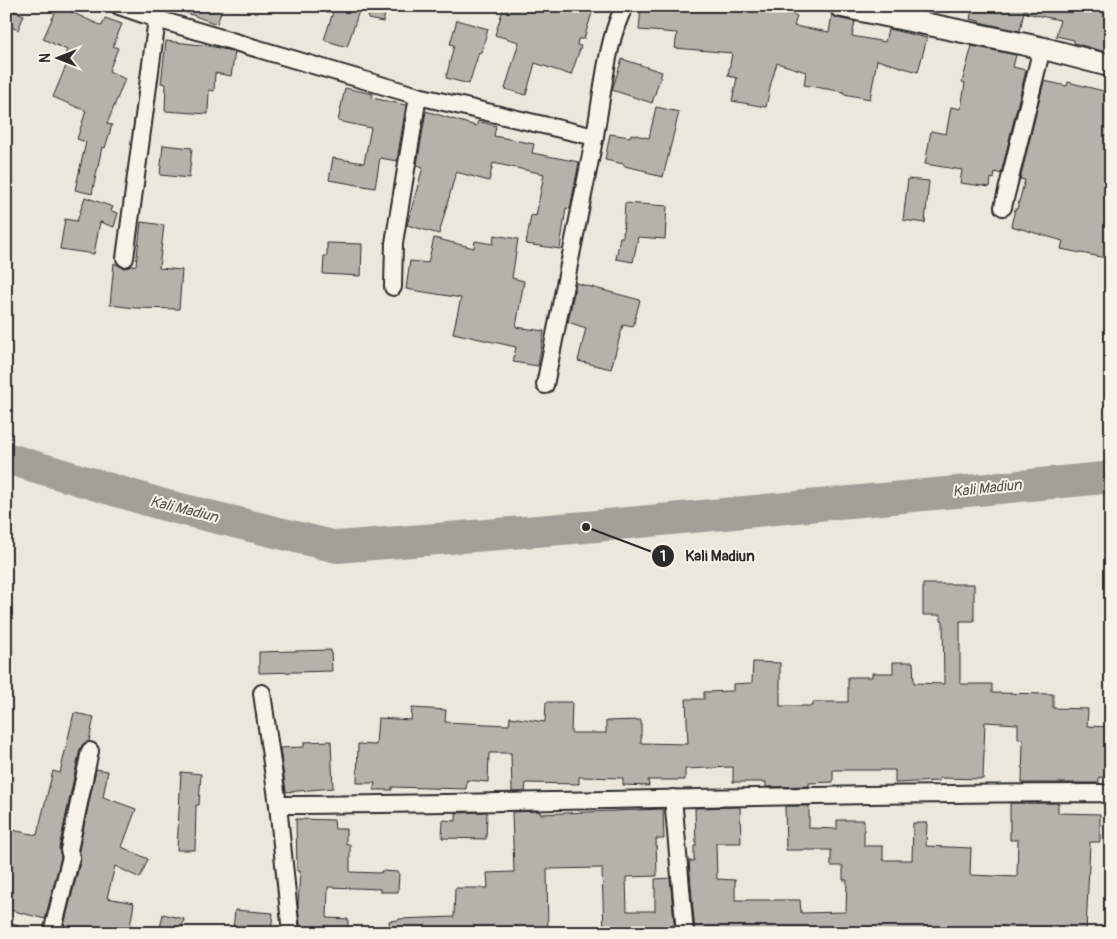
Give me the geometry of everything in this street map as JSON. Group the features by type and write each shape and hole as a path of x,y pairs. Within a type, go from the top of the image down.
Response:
{"street":[{"path":"119,6 418,96 595,137"},
{"path":"545,385 611,49 620,14 625,6"},
{"path":"840,6 1042,48 1111,66"},
{"path":"125,258 157,19"},
{"path":"1003,207 1042,48"},
{"path":"393,287 394,243 418,96"},
{"path":"262,693 278,805 291,933"},
{"path":"52,933 71,857 69,850 90,751"},
{"path":"278,805 934,793 1102,793 1111,797"},
{"path":"674,798 685,933"},
{"path":"6,931 12,933"}],"building":[{"path":"58,6 102,26 105,18 122,24 113,46 118,48 109,71 125,79 107,124 112,125 105,148 102,147 92,194 75,190 86,142 77,139 86,111 53,97 68,61 63,59 67,50 43,39"},
{"path":"173,6 223,6 217,24 173,8"},
{"path":"335,6 346,6 359,11 347,47 324,40"},
{"path":"371,6 387,6 383,22 368,19"},
{"path":"504,6 594,6 584,39 578,39 577,45 581,46 571,75 535,63 526,95 505,89 519,42 495,35"},
{"path":"641,6 767,6 797,16 794,26 829,32 832,15 855,22 852,36 885,42 888,29 927,38 918,72 877,60 870,99 804,85 806,72 777,63 766,107 732,101 737,78 728,76 732,53 675,48 677,33 639,30"},
{"path":"973,6 1025,6 1020,31 970,19"},
{"path":"1026,6 1111,6 1111,45 1109,53 1074,43 1074,40 1056,36 1060,20 1026,13"},
{"path":"6,8 24,15 18,30 6,25"},
{"path":"457,20 488,29 469,84 446,78 454,45 450,44"},
{"path":"166,41 210,46 235,52 231,76 215,73 214,91 209,90 208,114 165,111 166,84 161,83"},
{"path":"972,46 1016,55 1013,67 1026,70 1001,174 995,172 994,179 991,178 990,187 960,183 962,170 925,164 931,131 946,134 951,107 961,109 965,83 962,82"},
{"path":"622,59 662,72 652,103 612,90"},
{"path":"1044,81 1067,86 1068,82 1111,93 1111,259 1061,249 1063,241 1011,226 1025,180 1020,179"},
{"path":"345,88 373,94 372,98 406,105 397,161 380,158 375,188 329,180 333,158 364,163 371,128 338,121"},
{"path":"656,107 679,112 663,177 624,166 624,164 605,160 610,134 630,137 631,134 649,138"},
{"path":"426,111 476,126 478,121 496,126 494,136 534,144 532,153 579,162 570,209 566,208 560,249 526,244 531,215 536,216 544,174 493,163 489,181 456,172 439,234 407,225 423,167 417,165"},
{"path":"163,145 192,148 189,178 160,175"},
{"path":"908,179 929,181 925,223 903,220"},
{"path":"85,197 113,207 111,211 118,213 114,227 100,222 94,254 60,249 65,219 77,221"},
{"path":"625,203 667,206 665,239 638,237 633,262 616,259 620,237 623,237"},
{"path":"141,222 164,225 159,268 182,270 179,309 135,308 110,305 114,263 124,268 136,265"},
{"path":"494,235 518,239 512,278 524,281 516,327 544,331 538,366 513,362 516,347 453,333 461,298 406,289 410,261 428,263 434,238 474,248 475,241 493,244"},
{"path":"327,243 362,244 361,276 323,274 324,256 327,256"},
{"path":"576,283 640,300 633,327 623,325 611,369 578,361 586,328 568,322"},
{"path":"923,584 974,584 974,621 960,621 960,684 992,684 992,693 1053,694 1053,708 1088,709 1087,726 1111,727 1111,778 1099,777 1099,783 1022,783 1023,739 1018,739 1018,724 985,722 983,779 939,778 939,781 895,783 895,770 833,770 833,782 809,783 809,786 766,787 766,782 733,782 733,767 685,769 685,780 648,780 649,786 623,785 623,778 579,777 579,784 526,783 525,792 512,792 511,753 489,753 488,782 467,780 466,789 392,787 392,790 374,790 375,783 357,783 358,744 376,745 378,718 411,720 412,708 446,710 445,722 509,725 510,717 545,722 546,702 572,702 571,733 606,733 606,721 641,720 641,743 688,744 686,699 704,699 704,692 733,691 733,684 752,683 753,662 780,663 780,706 813,706 813,702 848,702 848,677 872,677 872,673 893,673 893,662 913,662 914,683 944,684 943,621 941,621 941,615 923,615"},
{"path":"331,650 332,671 259,673 259,652"},
{"path":"74,713 94,717 89,741 83,744 80,749 59,848 61,857 45,919 6,909 6,854 12,830 37,835 53,771 60,773"},
{"path":"331,741 333,788 286,792 280,748 304,747 304,742"},
{"path":"96,769 108,771 103,797 136,809 122,847 148,859 140,878 115,866 107,898 134,903 129,933 92,933 64,925 81,859 79,850"},
{"path":"181,772 201,774 199,805 196,805 195,850 177,850"},
{"path":"1010,803 1058,803 1058,813 1100,814 1100,842 1090,842 1086,933 1014,933 994,932 994,930 965,930 965,933 695,933 689,861 694,861 694,846 696,846 695,808 740,807 741,843 716,843 717,879 735,880 735,900 800,900 801,913 846,912 847,880 843,880 843,866 831,866 831,850 786,850 785,806 809,806 809,828 837,829 837,820 864,820 864,846 883,846 883,860 912,860 913,823 927,823 926,846 971,848 970,875 1017,877 1018,840 1010,840"},
{"path":"663,809 664,839 656,839 657,876 626,877 627,911 655,911 655,879 670,878 675,933 604,933 602,868 547,869 548,933 390,933 389,921 454,917 455,888 488,888 487,873 514,872 512,812 540,811 540,814"},
{"path":"487,812 486,839 442,838 443,820 456,821 456,813"},
{"path":"296,819 334,820 335,829 346,829 346,844 350,844 350,872 399,872 398,892 380,892 380,889 328,887 327,918 348,919 348,933 301,933 298,905 300,871 297,871"},
{"path":"235,910 273,913 271,933 233,930"},
{"path":"163,914 184,919 181,933 159,933"}],"waterway":[{"name":"Kali Madiun","path":"6,458 164,505 337,547 586,527 1111,476"}],"place":[{"name":"Kali Madiun","path":"586,527"}]}
